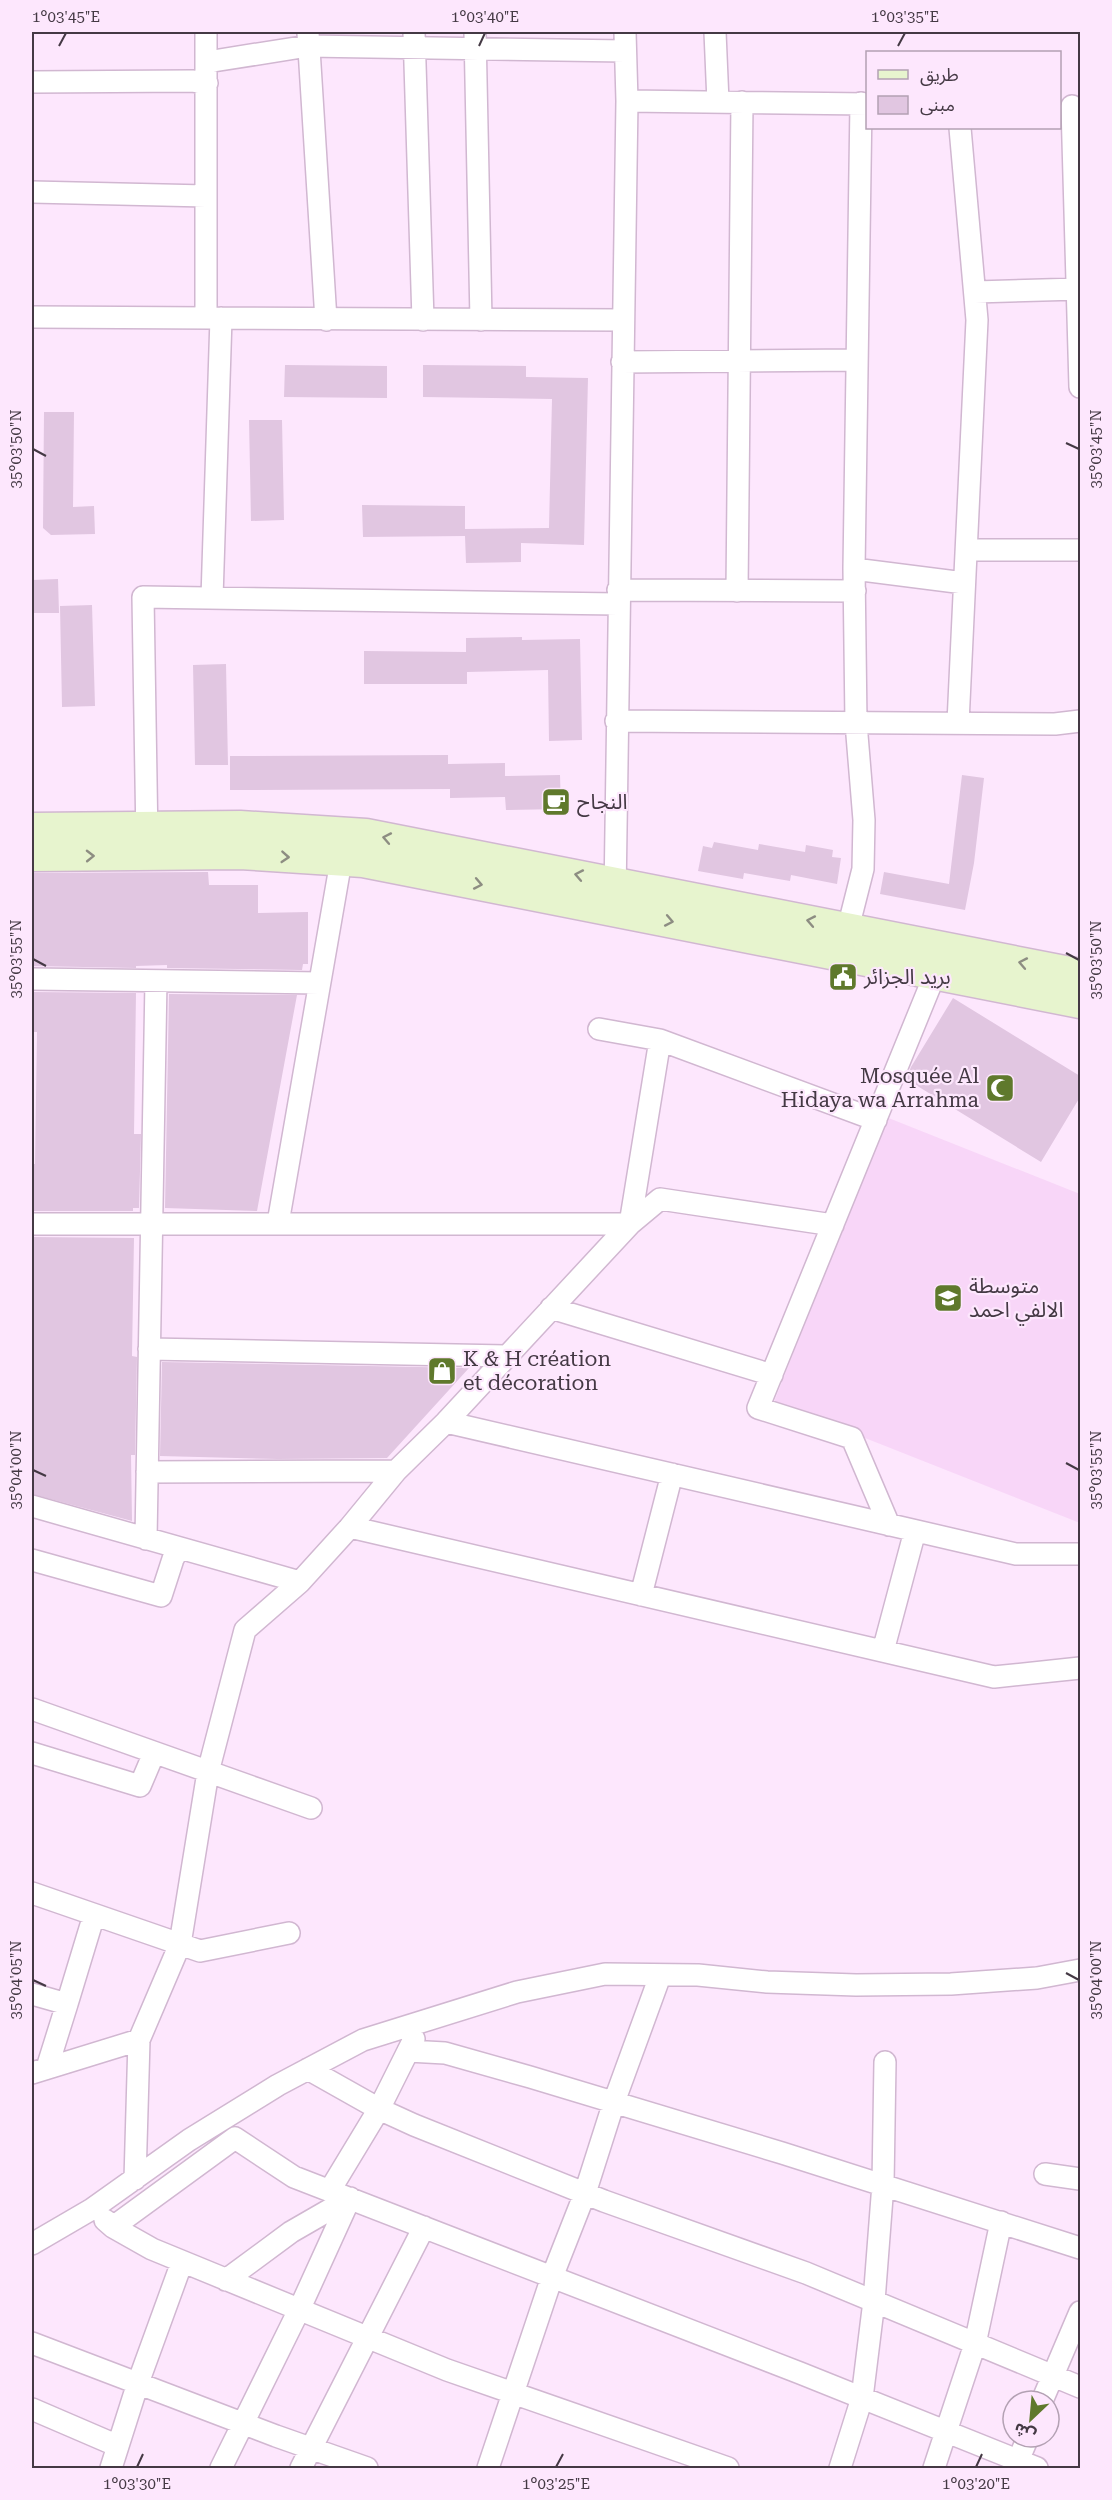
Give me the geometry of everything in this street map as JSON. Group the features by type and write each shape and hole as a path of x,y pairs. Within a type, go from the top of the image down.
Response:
{"street":[{"path":"206,32 206,196 214,318 212,598"},
{"path":"715,32 718,102"},
{"path":"308,39 326,320"},
{"path":"32,82 192,81 207,73 308,39 625,41 627,101 615,896"},
{"path":"414,40 423,320"},
{"path":"476,40 481,320"},
{"path":"627,101 864,104 854,569 856,723 864,820 863,869 844,942"},
{"path":"737,591 742,102"},
{"path":"1071,106 1079,264 1080,387"},
{"path":"958,723 977,320 960,129"},
{"path":"32,192 206,196"},
{"path":"975,292 1078,289"},
{"path":"32,316 326,320 623,320"},
{"path":"622,362 857,360"},
{"path":"967,550 1080,550"},
{"path":"854,569 964,583"},
{"path":"147,841 142,597 618,597 737,591 855,591"},
{"path":"616,721 1055,724 1080,721"},
{"path":"32,856 240,826 366,834 615,896 844,942 1080,974"},
{"path":"32,828 240,854 375,864 615,896"},
{"path":"278,1223 340,861"},
{"path":"844,942 935,974 1080,1003"},
{"path":"889,1525 852,1438 758,1408 935,974"},
{"path":"32,979 319,983"},
{"path":"146,1539 156,981"},
{"path":"599,1029 660,1040 876,1120"},
{"path":"630,1224 660,1040"},
{"path":"135,2179 139,2040 180,1944 208,1772 245,1630 300,1582 350,1527 396,1471 446,1422 630,1224 660,1199 833,1225"},
{"path":"32,1224 630,1224"},
{"path":"551,1308 772,1375"},
{"path":"149,1348 506,1356"},
{"path":"446,1422 1016,1554 1080,1554"},
{"path":"147,1472 396,1471"},
{"path":"641,1595 672,1474"},
{"path":"32,1506 300,1582"},
{"path":"350,1527 994,1677 1080,1668"},
{"path":"883,1651 915,1531"},
{"path":"32,1560 161,1596 179,1548"},
{"path":"32,1709 310,1808"},
{"path":"32,1753 140,1786 154,1753"},
{"path":"32,1893 200,1951 289,1933"},
{"path":"39,2070 67,2004 94,1915"},
{"path":"32,2244 93,2209 189,2140 278,2085 363,2040 518,1992 605,1974 660,1976 698,1974 767,1982 856,1985 951,1984 1036,1978 1080,1970"},
{"path":"488,2469 552,2277 585,2193 614,2102 660,1976"},
{"path":"32,1994 67,2004"},
{"path":"330,2190 379,2109 424,2020"},
{"path":"39,2070 139,2040"},
{"path":"408,2051 445,2053 614,2102 883,2184 1080,2248"},
{"path":"840,2469 862,2398 874,2301 883,2184 885,2062"},
{"path":"308,2069 414,2126 585,2193 806,2273 1080,2387"},
{"path":"113,2227 235,2138 294,2177 862,2398 1024,2466 1026,2449"},
{"path":"1045,2174 1080,2179"},
{"path":"226,2280 291,2232 350,2198"},
{"path":"221,2469 299,2310 350,2198"},
{"path":"93,2209 113,2227 152,2249 299,2310 673,2459 728,2469"},
{"path":"934,2469 975,2344 1000,2222"},
{"path":"301,2469 424,2227"},
{"path":"111,2469 138,2383 182,2262"},
{"path":"1047,2389 1080,2312"},
{"path":"32,2343 367,2469"},
{"path":"32,2409 118,2446"}],"shaded area":[{"name":"متوسطة الالفي احمد","path":"886,1117 1080,1194 1080,1523 774,1402"}],"building":[{"path":"285,365 387,366 387,398 284,397"},
{"path":"423,365 526,366 526,377 588,378 584,545 521,543 521,562 466,563 465,536 363,537 362,505 465,506 465,529 549,528 552,399 423,397"},
{"path":"44,412 74,412 73,507 94,506 95,534 51,535 43,528"},
{"path":"249,420 282,420 284,520 251,521"},
{"path":"58,579 59,613 32,613 32,580"},
{"path":"92,605 95,706 62,707 60,606"},
{"path":"522,637 522,640 580,639 582,740 549,741 548,670 467,672 467,684 364,684 364,651 466,652 466,638"},
{"path":"226,664 228,765 195,765 193,665"},
{"path":"448,755 448,764 505,763 505,776 560,775 561,809 506,810 505,797 450,798 450,789 230,790 230,756"},
{"path":"962,775 984,778 974,863 965,910 880,894 884,872 949,884"},
{"path":"714,842 758,850 759,844 805,852 806,845 833,850 832,857 841,858 837,884 791,875 790,881 744,873 743,879 698,871 703,846 712,848"},
{"path":"208,872 209,885 258,885 258,913 308,912 308,964 303,964 302,970 167,968 167,965 136,966 136,968 32,966 32,873"},
{"path":"32,992 136,993 134,1134 141,1134 139,1208 133,1208 133,1211 32,1211 37,1032 32,1032"},
{"path":"169,994 297,995 257,1211 165,1208"},
{"name":"Mosquée Al Hidaya wa Arrahma","path":"953,998 1080,1076 1080,1097 1041,1162 906,1079"},
{"path":"32,1237 134,1238 132,1356 137,1357 135,1455 131,1455 132,1521 32,1494 34,1275 32,1275"},
{"path":"162,1362 469,1368 387,1458 278,1459 160,1456"}],"place":[{"name":"النجاح","path":"556,802"},
{"name":"بريد الجزائر","path":"843,977"},
{"name":"Mosquée Al Hidaya wa Arrahma","path":"1000,1088"},
{"name":"متوسطة الالفي احمد","path":"948,1298"},
{"name":"K & H création et décoration","path":"442,1371"}]}
